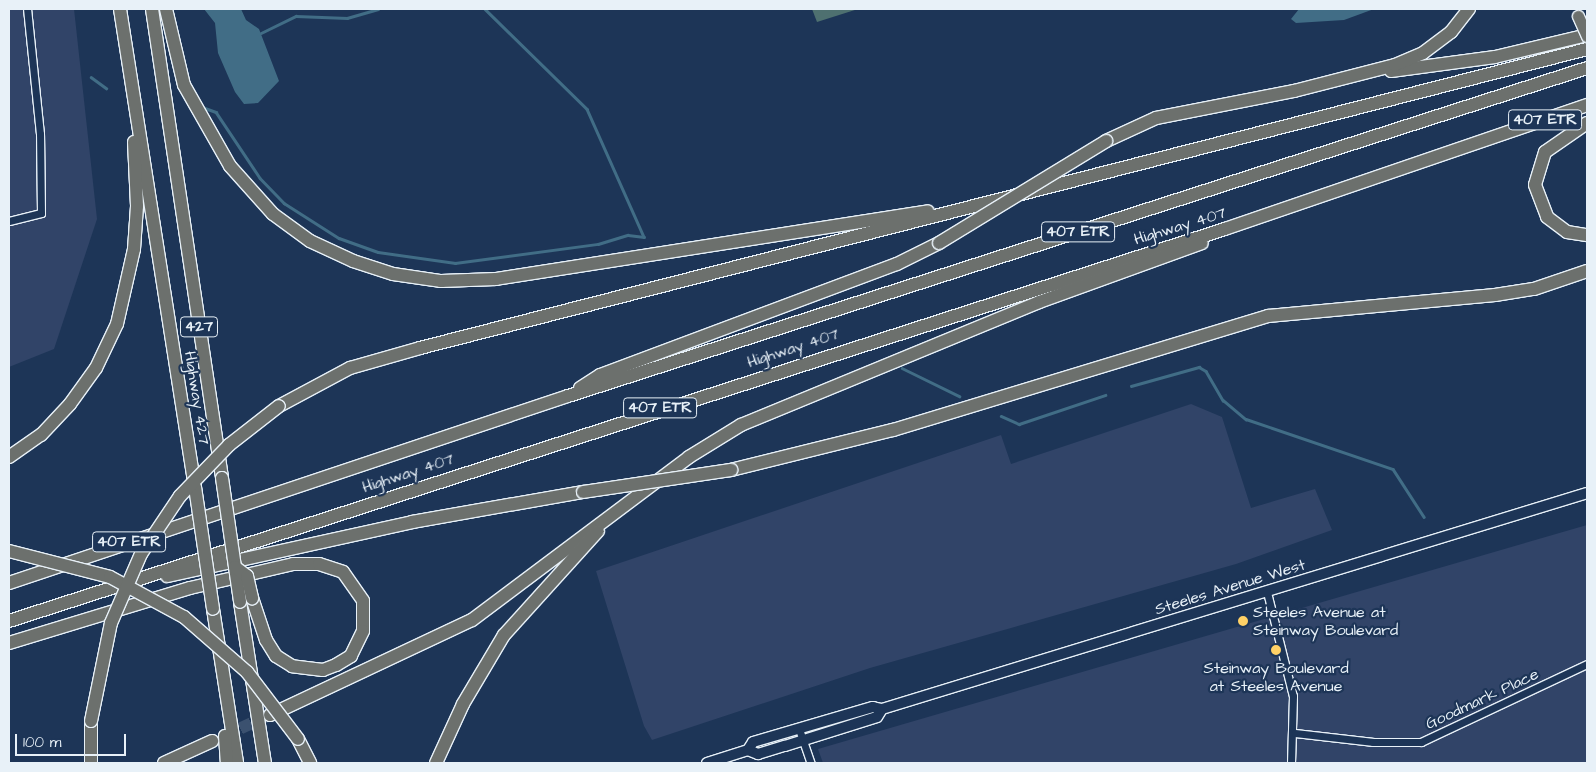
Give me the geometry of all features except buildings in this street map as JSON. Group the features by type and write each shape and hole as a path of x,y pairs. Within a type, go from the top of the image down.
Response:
{"highway":[{"name":"Highway 427","path":"120,9 237,763"},
{"name":"Highway 427","path":"152,9 235,567 247,576 246,600"},
{"path":"166,9 184,85 230,166 273,214 310,241 352,261 393,274 441,281 496,279 922,211 963,209"},
{"path":"1357,76 1423,53 1451,32 1469,9"},
{"path":"568,396 600,376 897,264 939,243 1106,141 1156,118 1357,76 1495,57 1587,36"},
{"path":"91,763 91,721 111,623 141,554 180,496 229,445 279,406 350,368 1587,49"},
{"name":"Highway 407","path":"9,583 568,396 1587,68"},
{"path":"9,457 41,435 96,368 128,288 137,206 130,70"},
{"name":"Highway 407","path":"9,620 1225,229 1587,105"},
{"path":"1587,123 1545,152 1535,185 1547,217 1567,232 1587,235"},
{"path":"270,715 464,624 689,457 749,422 1030,306 1195,247 1225,229"},
{"path":"96,592 412,522 583,492 731,470 892,430 1268,316 1495,295 1534,289 1587,271"},
{"path":"436,763 463,704 504,636 616,510"},
{"path":"9,551 110,577 184,617 248,672 298,739 310,763"},
{"path":"9,643 190,588 293,564 320,564 343,572 362,601 363,631 351,656 336,665 323,670 292,666 276,656 246,600"},
{"path":"246,600 265,763"},
{"path":"225,686 227,763"},
{"path":"164,763 212,741"}],"main road":[{"path":"1578,16 1587,36"},
{"name":"Steeles Avenue West","path":"748,750 753,742 873,707 882,709 1587,493"},
{"name":"Steeles Avenue West","path":"707,763 748,750 758,754 877,717 882,709"}],"street":[{"path":"9,221 41,213 40,134 27,9"},
{"path":"1267,592 1290,679 1295,733 1291,763"},
{"name":"Goodmark Place","path":"1295,733 1381,743 1421,742 1587,664"},
{"path":"799,729 811,763"}],"shaded area":[{"path":"9,9 74,9 97,219 54,349 9,367"},
{"path":"204,9 241,9 246,20 259,29 279,81 258,103 244,104 235,92 218,53 215,23"},
{"path":"1299,9 1374,9 1344,20 1296,23 1291,19"},
{"path":"1191,404 1222,417 1251,508 1315,489 1332,530 1236,564 870,668 652,740 644,726 596,571 1001,435 1011,464"},
{"path":"1587,525 1587,763 823,763 818,749"}],"green space":[{"path":"812,9 858,9 817,22"}],"waterway":[{"path":"261,33 296,16 347,18 378,9"},
{"path":"485,9 587,109 644,237"},
{"path":"91,77 106,88"},
{"path":"205,108 216,112 260,178 284,203 339,238 378,252 455,263 598,244 628,235 644,237"},
{"path":"1131,386 1199,367 1206,371 1223,400 1246,419 1393,469 1424,517"},
{"path":"902,368 959,396"},
{"path":"1001,416 1019,424 1105,395"}],"tunnel":[{"path":"224,736 267,716"}],"place":[{"name":"Steeles Avenue at Steinway Boulevard","path":"1243,621"},
{"name":"Steinway Boulevard at Steeles Avenue","path":"1276,650"}]}
